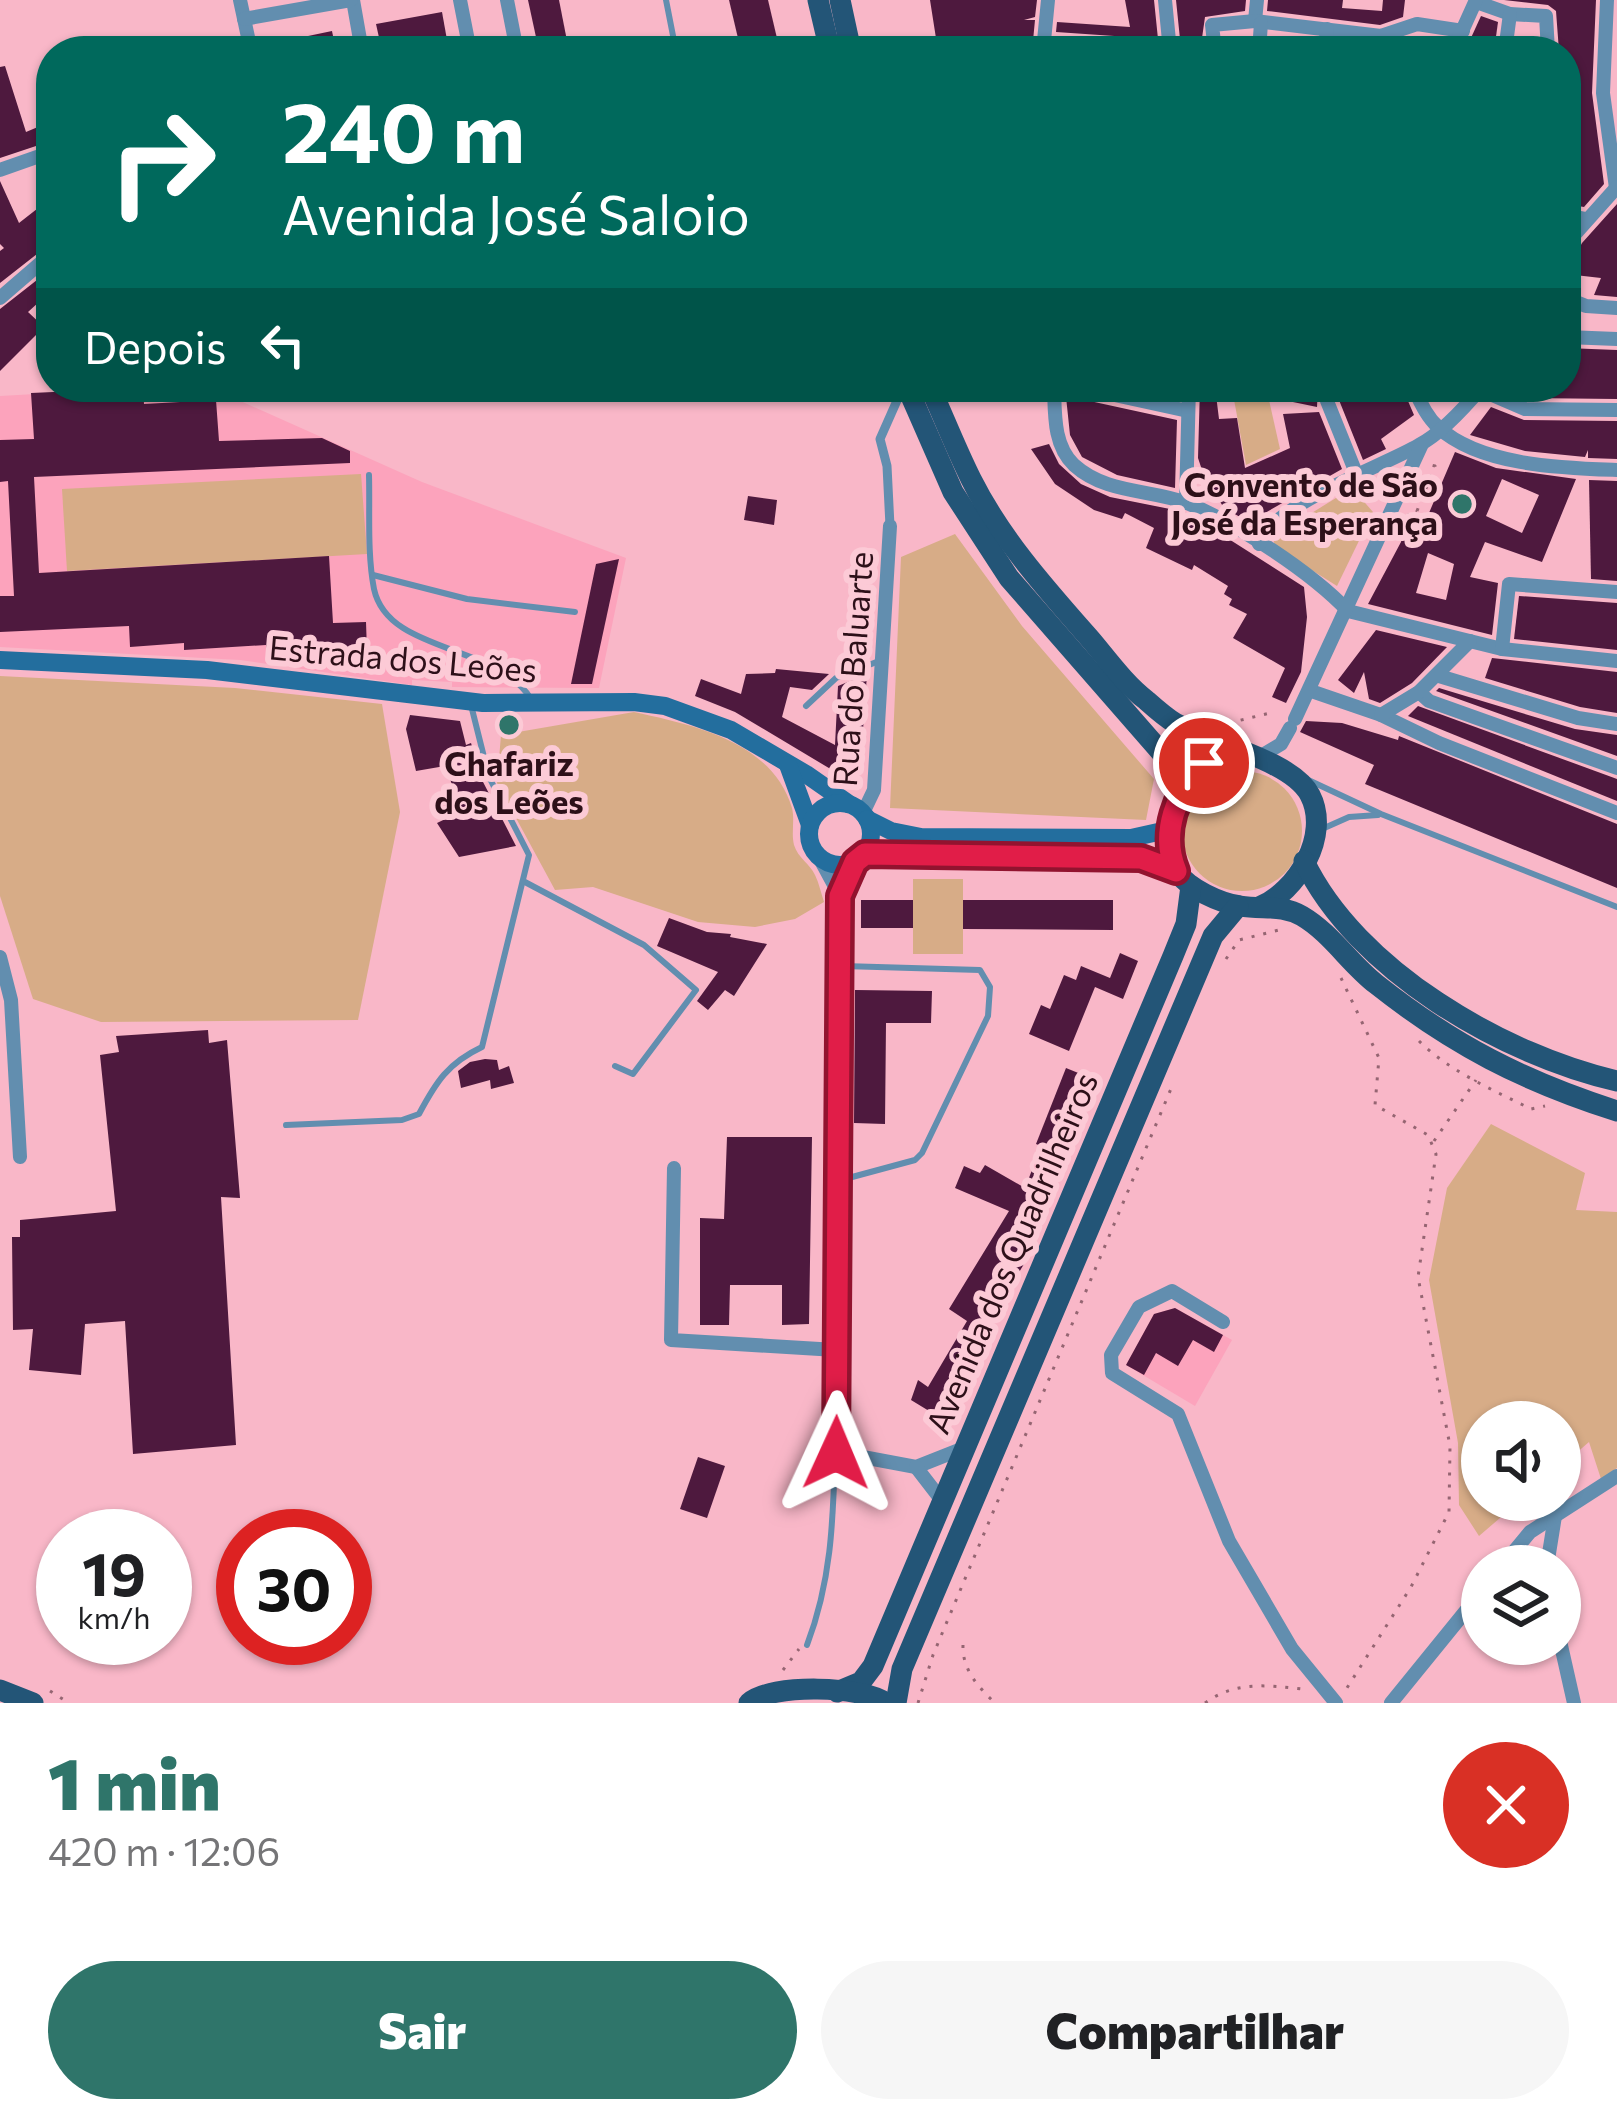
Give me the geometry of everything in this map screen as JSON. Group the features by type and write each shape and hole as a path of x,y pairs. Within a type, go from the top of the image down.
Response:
{"main road":[{"path":"818,0 826,36"},
{"path":"840,0 848,36"},
{"path":"912,402 953,492 1009,578 1167,759 1182,795"},
{"path":"937,402 972,482 1040,582 1140,696 1175,723 1293,775 1308,790 1316,810 1316,832 1294,884 1279,898 1249,906"},
{"name":"Estrada dos Leões","path":"0,660 207,670 471,701 665,706 731,730 891,831 921,837 1131,838 1168,830"},
{"path":"1183,879 1167,851 1168,830 1190,778 1204,763 1225,755 1251,757"},
{"path":"788,765 810,825 809,837 820,859 831,864 860,858 1141,858 1249,906 1282,907 1306,918 1399,1002 1492,1062 1547,1089 1617,1111"},
{"path":"810,825 825,807 860,812 871,831 860,858"},
{"path":"1304,861 1324,898 1355,933 1437,1000 1539,1056 1617,1081"},
{"name":"Avenida dos Quadrilheiros","path":"837,1692 853,1688 869,1674 943,1502 1174,956 1186,924 1183,879"},
{"name":"Avenida dos Quadrilheiros","path":"896,1703 902,1669 1213,935 1249,906"},
{"path":"0,1690 33,1703"},
{"path":"749,1703 772,1690 873,1694 886,1703"}],"street":[{"path":"240,0 247,36"},
{"path":"244,19 352,0 359,36"},
{"path":"460,0 467,36"},
{"path":"508,0 514,36"},
{"path":"1045,36 1048,0"},
{"path":"1166,0 1169,36"},
{"path":"1257,0 1258,36"},
{"path":"1581,225 1615,193 1603,93 1607,0"},
{"path":"1461,36 1476,1 1510,14 1546,16 1547,36"},
{"path":"1507,36 1510,14"},
{"path":"1213,36 1212,26 1258,22 1352,36"},
{"path":"1395,36 1418,24 1463,31"},
{"path":"1327,36 1328,29"},
{"path":"0,170 36,157"},
{"path":"1581,218 1586,219"},
{"path":"0,298 36,267"},
{"path":"1581,303 1617,308"},
{"path":"1581,338 1617,340"},
{"path":"890,526 887,466 880,439 898,402"},
{"path":"1055,402 1056,430 1073,464 1106,484 1186,503 1314,579 1348,610 1502,649 1617,661"},
{"path":"1147,402 1188,411"},
{"path":"1186,503 1189,402"},
{"path":"1327,402 1356,473"},
{"path":"1423,402 1439,429 1468,445 1543,468 1617,470"},
{"path":"1258,544 1270,526 1356,473 1422,444 1467,402"},
{"path":"1510,402 1525,409 1617,410"},
{"path":"1251,757 1281,744 1311,691 1422,444"},
{"name":"Rua do Baluarte","path":"860,812 874,790 890,526"},
{"path":"1502,649 1509,584 1617,592"},
{"path":"1382,715 1439,676 1470,641"},
{"path":"1439,676 1578,718 1617,724"},
{"path":"1311,691 1382,715 1617,813"},
{"path":"1419,692 1429,701 1617,768"},
{"path":"860,858 840,896 836,1453 916,1467 966,1447"},
{"path":"820,859 840,896"},
{"path":"0,958 11,1000 20,1157"},
{"path":"674,1168 671,1340 836,1350"},
{"path":"1222,1322 1172,1292 1155,1299 1138,1307 1111,1355 1112,1372 1178,1414 1229,1541 1292,1648 1337,1703"},
{"path":"916,1467 943,1502"},
{"path":"1581,1499 1617,1476"},
{"path":"1519,1545 1547,1521"},
{"path":"1391,1703 1461,1617"},
{"path":"1565,1665 1574,1703"}],"lane":[{"path":"665,0 673,36"},
{"path":"369,475 373,574 383,613 403,629 507,671 534,703"},
{"path":"373,574 467,598 575,612"},
{"path":"806,706 836,678 882,659"},
{"path":"286,1125 402,1120 419,1114 440,1075 458,1058 482,1047 529,855 484,765 471,701"},
{"path":"1293,775 1617,907"},
{"path":"1316,832 1349,817 1381,814"},
{"path":"523,881 644,945 696,990 633,1075 615,1066"},
{"path":"837,1181 915,1160 922,1153 988,1016 991,987 980,970 839,966"},
{"path":"807,1645 824,1599 831,1560 836,1453"}],"path":[{"path":"1428,516 1417,511 1432,474"},
{"path":"1225,724 1274,712"},
{"path":"1225,961 1246,937 1296,927"},
{"path":"1335,965 1379,1058 1375,1105 1428,1135 1436,1154 1418,1277 1450,1446 1449,1512 1411,1587 1337,1703"},
{"path":"918,1703 933,1655 1178,1071"},
{"path":"1433,1142 1476,1081"},
{"path":"781,1673 811,1634"},
{"path":"963,1645 971,1676 995,1703"},
{"path":"1205,1703 1247,1686 1306,1690"}],"shaded area":[{"path":"36,394 36,402 243,402 422,482 626,558 599,688 452,687 452,682 412,680 412,685 240,660 0,647 0,396"},
{"path":"1234,402 1269,402 1280,449 1246,465"},
{"path":"361,474 367,554 67,571 62,489"},
{"path":"1352,488 1373,512 1337,586 1275,547 1273,537"},
{"path":"955,534 1022,626 1154,779 1146,820 890,808 901,557"},
{"path":"0,676 235,688 382,704 400,812 358,1020 101,1022 33,999 0,896"},
{"path":"634,712 705,730 749,752 767,767 792,808 794,845 815,875 824,902 795,919 755,927 698,922 593,887 555,890 497,783 501,735"},
{"path":"1242,771 1265,776 1284,789 1297,808 1302,831 1297,854 1284,873 1265,886 1242,891 1219,886 1200,873 1187,854 1182,831 1187,808 1200,789 1219,776"},
{"path":"913,879 963,879 963,954 913,954"},
{"path":"1491,1124 1585,1173 1576,1210 1617,1212 1617,1468 1601,1479 1589,1442 1581,1449 1581,1401 1461,1401 1461,1508 1459,1505 1458,1443 1429,1280 1447,1188"},
{"path":"1175,1308 1232,1340 1195,1406 1126,1365 1154,1314"},
{"path":"1469,1521 1496,1521 1479,1536"}],"building":[{"path":"528,0 559,0 566,36 536,36"},
{"path":"729,0 768,0 776,36 737,36"},
{"path":"930,0 1037,0 1035,17 1024,20 1035,20 1033,36 936,36"},
{"path":"1125,0 1154,0 1158,36 1056,32 1057,22 1130,27"},
{"path":"1176,0 1246,0 1245,11 1205,17 1202,36 1180,36"},
{"path":"1268,0 1343,0 1342,8 1382,11 1383,0 1405,0 1403,17 1380,25 1267,11"},
{"path":"1504,0 1596,0 1592,93 1604,184 1584,207 1581,36 1558,36 1556,11 1548,5"},
{"path":"442,12 446,36 379,36 376,24"},
{"path":"1481,16 1498,22 1496,36 1472,36"},
{"path":"5,66 26,132 36,128 36,146 0,158 0,67"},
{"path":"0,181 19,223 36,210 36,255 0,283 0,251 4,248 0,244"},
{"path":"1617,204 1617,297 1594,295 1601,278 1581,276 1582,243"},
{"path":"36,281 36,305 28,312 36,320 36,335 0,371 0,309"},
{"path":"1581,349 1617,350 1617,399 1581,399"},
{"path":"31,393 36,393 36,402 216,402 219,441 322,438 350,451 350,463 34,477 39,573 329,556 333,623 366,622 367,651 267,657 266,645 184,650 184,643 130,647 129,626 0,632 0,596 14,596 8,481 0,482 0,440 34,439"},
{"path":"1067,402 1094,402 1177,420 1175,488 1117,475 1082,457 1070,435"},
{"path":"1200,402 1217,402 1219,419 1237,418 1245,468 1290,448 1283,414 1319,412 1342,469 1249,522 1224,508 1198,458"},
{"path":"1340,402 1408,402 1414,415 1381,439 1386,449 1363,460"},
{"path":"1491,407 1524,420 1617,421 1617,459 1588,458 1588,450 1585,457 1525,451 1470,435"},
{"path":"1049,444 1059,464 1081,484 1110,497 1170,509 1202,522 1304,587 1307,617 1301,672 1286,703 1272,697 1285,668 1233,638 1247,614 1229,605 1232,599 1224,594 1228,586 1194,565 1192,570 1146,548 1154,528 1125,513 1122,519 1094,510 1055,484 1031,449"},
{"name":"Convento de São José da Esperança","path":"1455,452 1496,468 1576,479 1542,562 1485,542 1470,577 1498,583 1492,635 1368,604 1401,542 1408,513 1426,520","holes":["1502,479 1539,495 1522,533 1486,516","1428,553 1454,564 1446,600 1416,593"]},
{"path":"1589,480 1617,481 1617,581 1591,579"},
{"path":"748,496 777,500 774,525 744,520"},
{"path":"619,559 592,684 571,684 596,564"},
{"path":"1519,596 1617,603 1617,650 1514,639"},
{"path":"1376,630 1447,647 1412,683 1380,703 1369,699 1364,672 1354,693 1338,680"},
{"path":"1492,658 1617,672 1617,713 1580,707 1485,678"},
{"path":"776,669 829,674 812,690 790,687 782,717 835,745 838,686 867,674 859,786 735,712 695,696 701,679 741,694 746,674 775,673"},
{"path":"1439,688 1575,729 1617,735 1617,756 1436,691"},
{"path":"1418,706 1617,779 1617,801 1408,716"},
{"path":"410,715 460,721 466,745 471,743 482,780 516,846 459,857 437,823 462,811 445,766 416,771 406,729"},
{"path":"1306,721 1342,723 1398,740 1399,736 1617,824 1617,888 1365,784 1374,765 1300,732"},
{"path":"861,900 913,900 913,928 861,928"},
{"path":"963,900 1113,900 1113,930 963,929"},
{"path":"669,918 707,932 767,944 734,996 725,990 708,1010 697,1001 718,972 657,946"},
{"path":"1120,953 1138,961 1123,999 1095,987 1069,1051 1029,1034 1041,1005 1050,1009 1064,975 1076,980 1081,966 1110,978"},
{"path":"855,990 932,991 931,1023 886,1023 885,1124 854,1123"},
{"path":"208,1030 209,1043 227,1040 240,1198 221,1197 236,1445 133,1454 125,1321 85,1324 81,1375 29,1370 33,1329 13,1330 12,1237 20,1237 20,1220 116,1211 100,1055 119,1052 116,1036"},
{"path":"485,1059 497,1060 499,1070 509,1066 514,1083 491,1089 490,1080 461,1088 458,1071"},
{"path":"1066,1068 1098,1081 1068,1157 1036,1144"},
{"path":"727,1137 812,1137 809,1324 782,1325 782,1285 730,1285 729,1325 700,1325 700,1218 724,1219"},
{"path":"985,1165 1025,1188 1032,1170 1057,1181 1033,1249 934,1414 911,1400 918,1380 928,1387 967,1321 949,1309 1009,1211 955,1188 964,1166 980,1173"},
{"path":"1175,1308 1223,1335 1214,1352 1193,1340 1178,1366 1156,1353 1144,1375 1126,1365 1154,1314"},
{"path":"698,1457 725,1466 707,1518 680,1509"}],"place":[{"name":"Convento de São José da Esperança","path":"1462,504"},
{"name":"Chafariz dos Leões","path":"509,725"}],"route":[{"path":"836,1453 840,896 855,862 865,854 1141,858 1176,871 1167,851 1168,830 1190,778 1204,763"}]}
